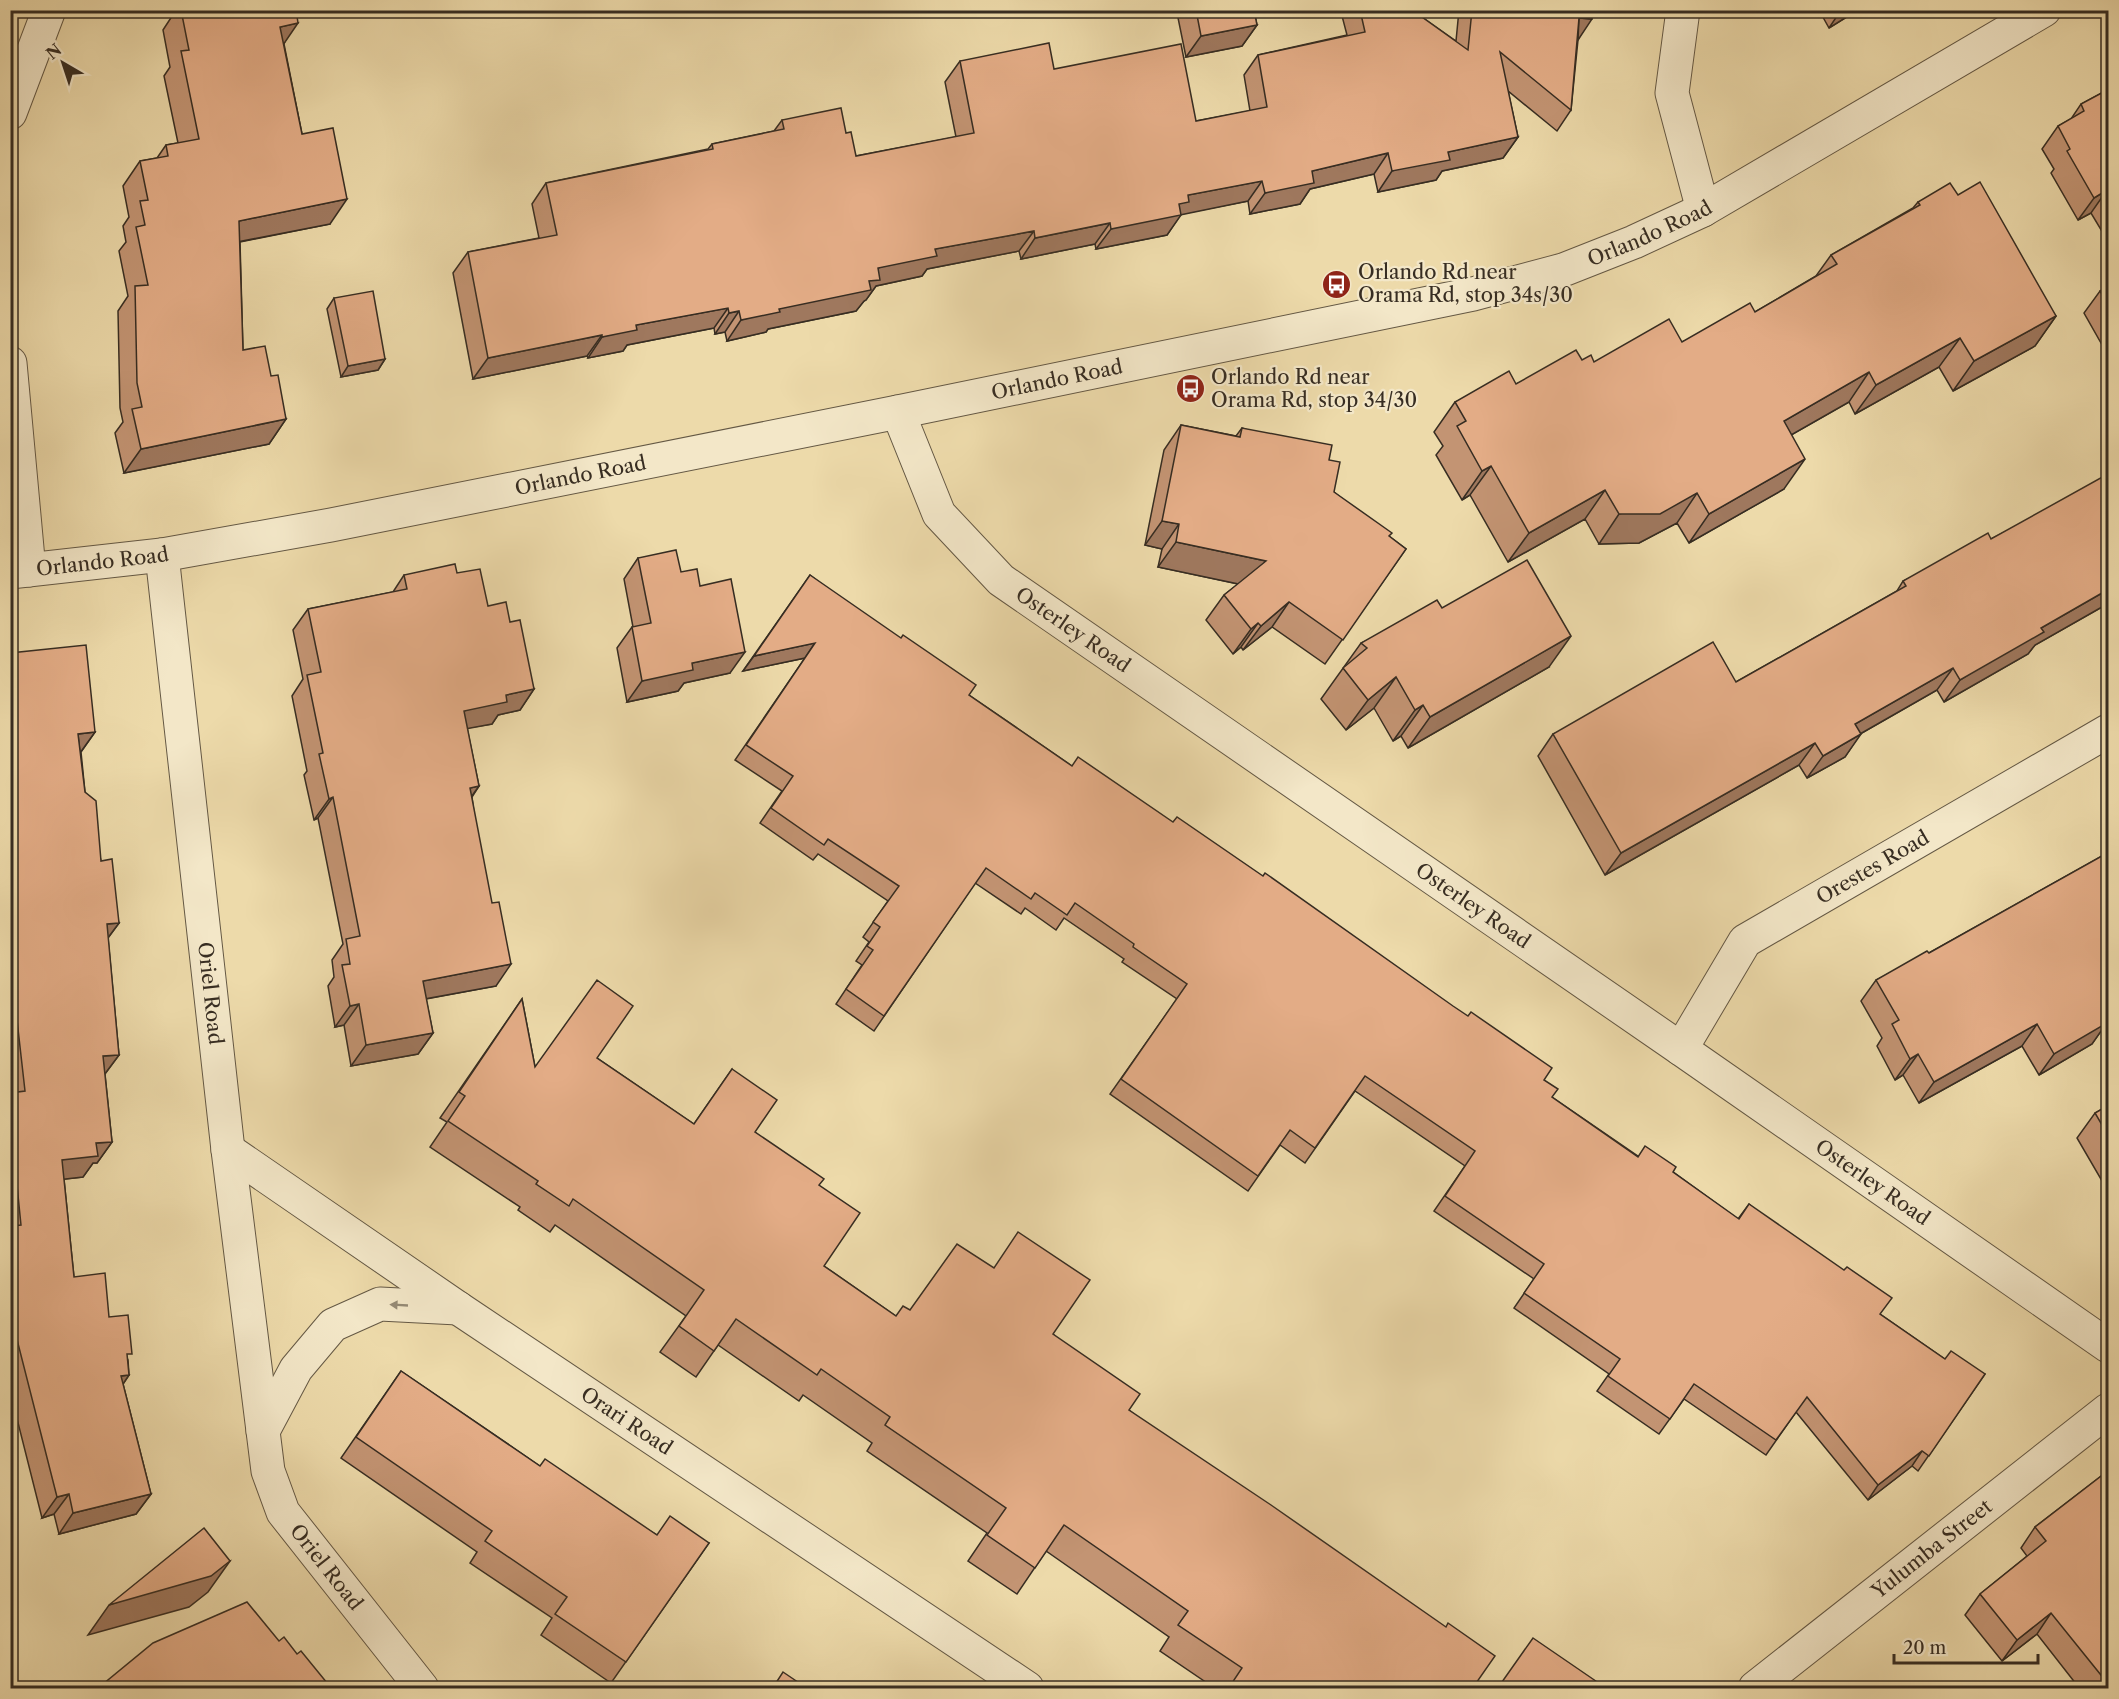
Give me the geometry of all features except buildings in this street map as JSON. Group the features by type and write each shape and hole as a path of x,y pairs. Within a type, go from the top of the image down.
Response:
{"street":[{"path":"10,113 49,10"},
{"path":"1683,10 1672,93 1703,210"},
{"name":"Orlando Road","path":"20,571 162,555 331,525 1473,294 1563,270 1634,243 1703,210 2044,10"},
{"path":"10,363 20,571"},
{"name":"Osterley Road","path":"898,412 939,514 1001,580 1682,1048 2109,1346"},
{"name":"Oriel Road","path":"162,555 228,1150 268,1471 283,1512 422,1689"},
{"name":"Orestes Road","path":"1682,1048 1745,941 2109,731"},
{"name":"Orari Road","path":"228,1150 458,1308 1027,1689"},
{"path":"263,1431 296,1369 333,1325 380,1304 458,1308"},
{"name":"Yulumba Street","path":"1755,1689 2109,1410"}],"place":[{"name":"Orlando Rd near Orama Rd, stop 34s/30","path":"1337,284"},
{"name":"Orlando Rd near Orama Rd, stop 34/30","path":"1190,388"}]}
